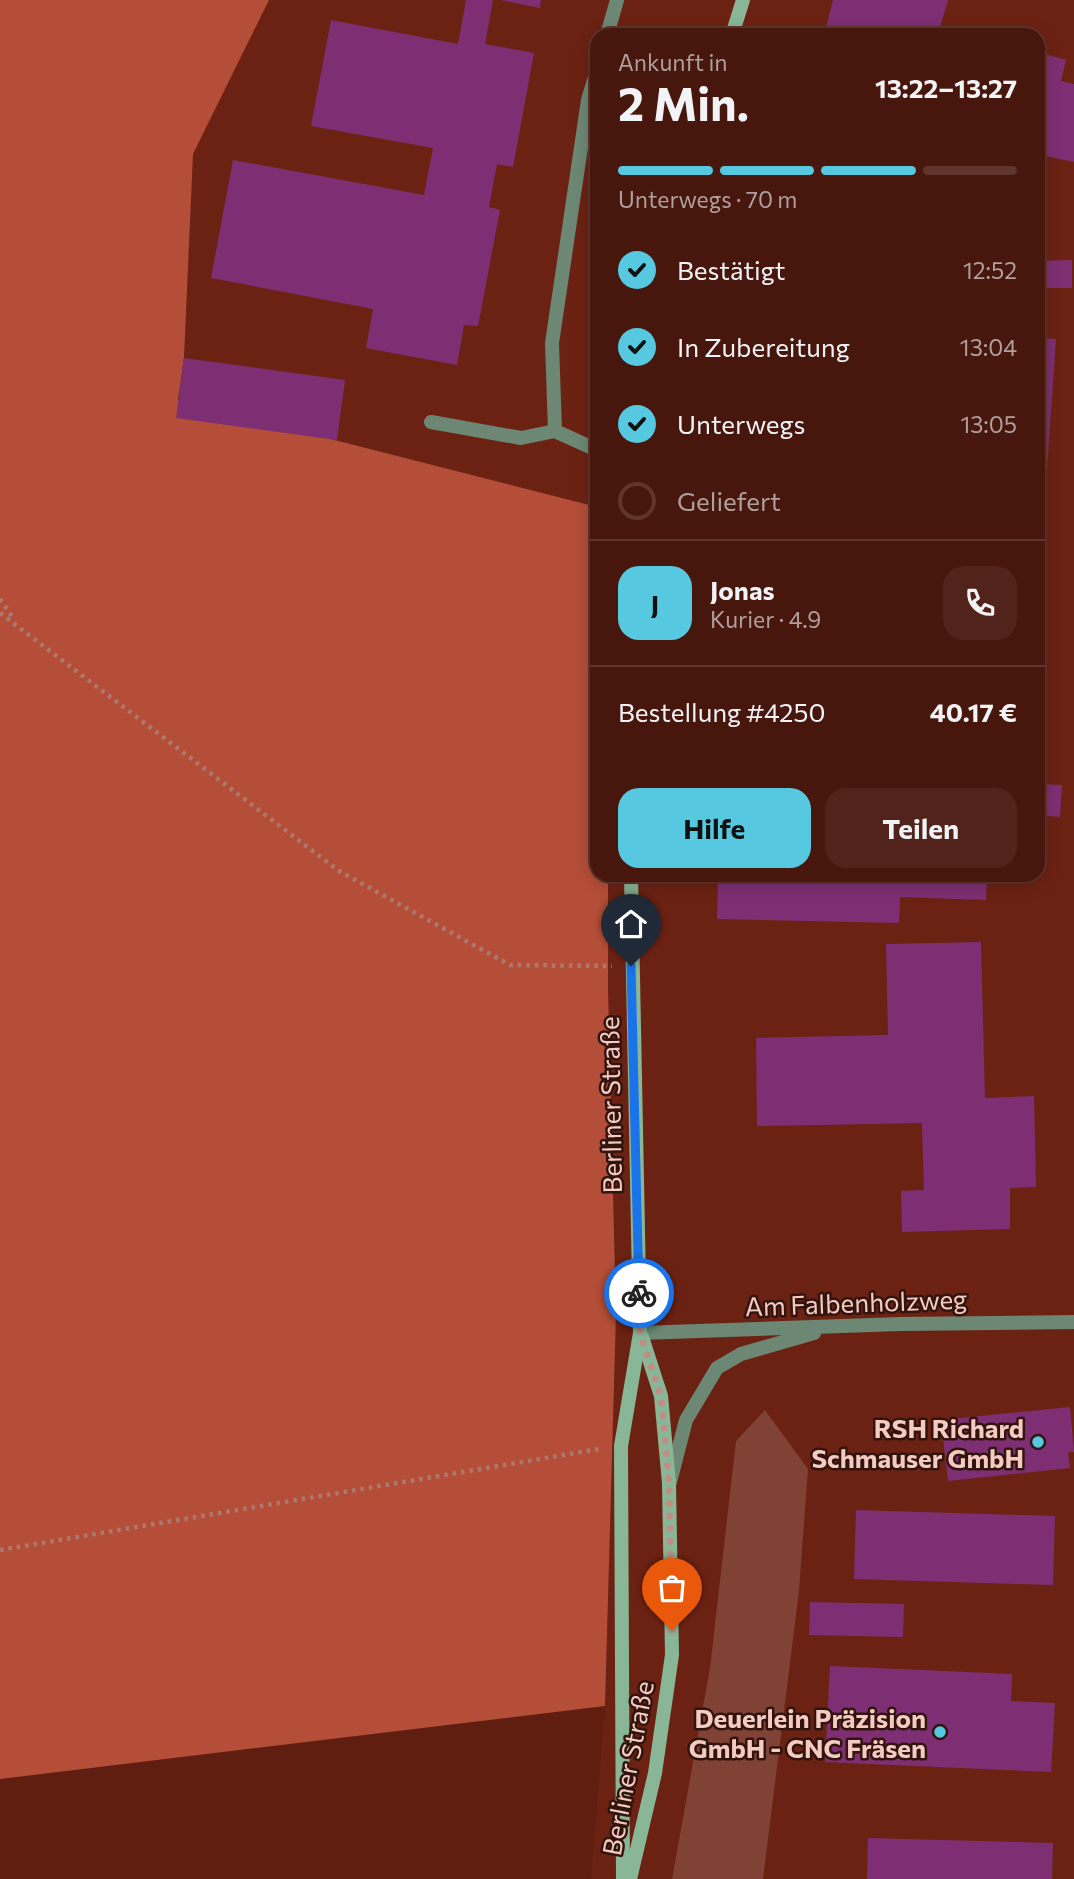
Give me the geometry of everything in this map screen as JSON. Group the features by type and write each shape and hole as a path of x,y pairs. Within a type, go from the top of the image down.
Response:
{"main road":[{"path":"734,28 743,0"},
{"name":"Berliner Straße","path":"623,1879 621,1446 640,1333 631,882"},
{"name":"Berliner Straße","path":"631,1879 654,1773 672,1655 669,1483 661,1396 640,1333"}],"street":[{"path":"609,28 617,0"},
{"path":"555,431 552,343 590,93"},
{"path":"431,422 521,438 555,431 590,447"},
{"name":"Am Falbenholzweg","path":"640,1333 1074,1322"},
{"path":"669,1483 686,1420 717,1368 741,1354 840,1326"}],"path":[{"path":"0,599 16,622"},
{"path":"0,613 16,622 339,871 510,965 631,966"},
{"path":"0,1550 621,1446"}],"shaded area":[{"path":"0,0 269,0 193,154 184,358 178,400 590,505 590,882 608,882 616,1314 605,1706 0,1779"},
{"path":"269,0 1074,0 1074,1879 591,1879 605,1706 616,1314 608,882 1045,882 1045,28 590,28 590,507 176,418 184,358 193,154"},
{"path":"765,1410 808,1469 799,1591 763,1879 672,1879 710,1668 736,1441"}],"building":[{"path":"466,0 493,0 485,44 534,53 513,167 497,164 489,207 500,210 478,326 464,325 457,365 366,348 373,309 211,278 233,160 424,195 433,148 311,126 331,20 458,44"},
{"path":"501,0 541,0 540,8"},
{"path":"833,0 948,0 940,27 944,28 826,28"},
{"path":"1045,54 1066,60 1061,81 1074,84 1074,162 1045,156"},
{"path":"1072,260 1072,288 1045,288 1045,261"},
{"path":"1045,338 1056,339 1045,470"},
{"path":"184,358 345,380 337,440 176,418"},
{"path":"1045,784 1062,785 1060,817 1045,816"},
{"path":"718,882 987,882 986,900 900,897 899,923 717,919"},
{"path":"981,942 985,1098 1034,1096 1036,1187 1010,1188 1010,1229 902,1232 901,1191 924,1190 922,1123 757,1126 756,1038 888,1035 886,944"},
{"path":"1070,1407 1074,1452 1068,1452 1070,1468 948,1481 941,1420"},
{"path":"856,1510 1055,1516 1053,1585 854,1579"},
{"path":"810,1602 904,1604 903,1637 809,1635"},
{"name":"Deuerlein Präzision GmbH - CNC Fräsen","path":"830,1666 1012,1674 1011,1701 1055,1703 1051,1772 825,1762"},
{"path":"868,1838 1053,1843 1052,1879 867,1879"}],"way so far":[{"path":"639,1293 640,1333 661,1396 669,1483 672,1630"}],"place":[{"name":"RSH Richard Schmauser GmbH","path":"1038,1442"},
{"name":"Deuerlein Präzision GmbH - CNC Fräsen","path":"940,1732"}],"route":[{"path":"631,966 639,1293"}]}
